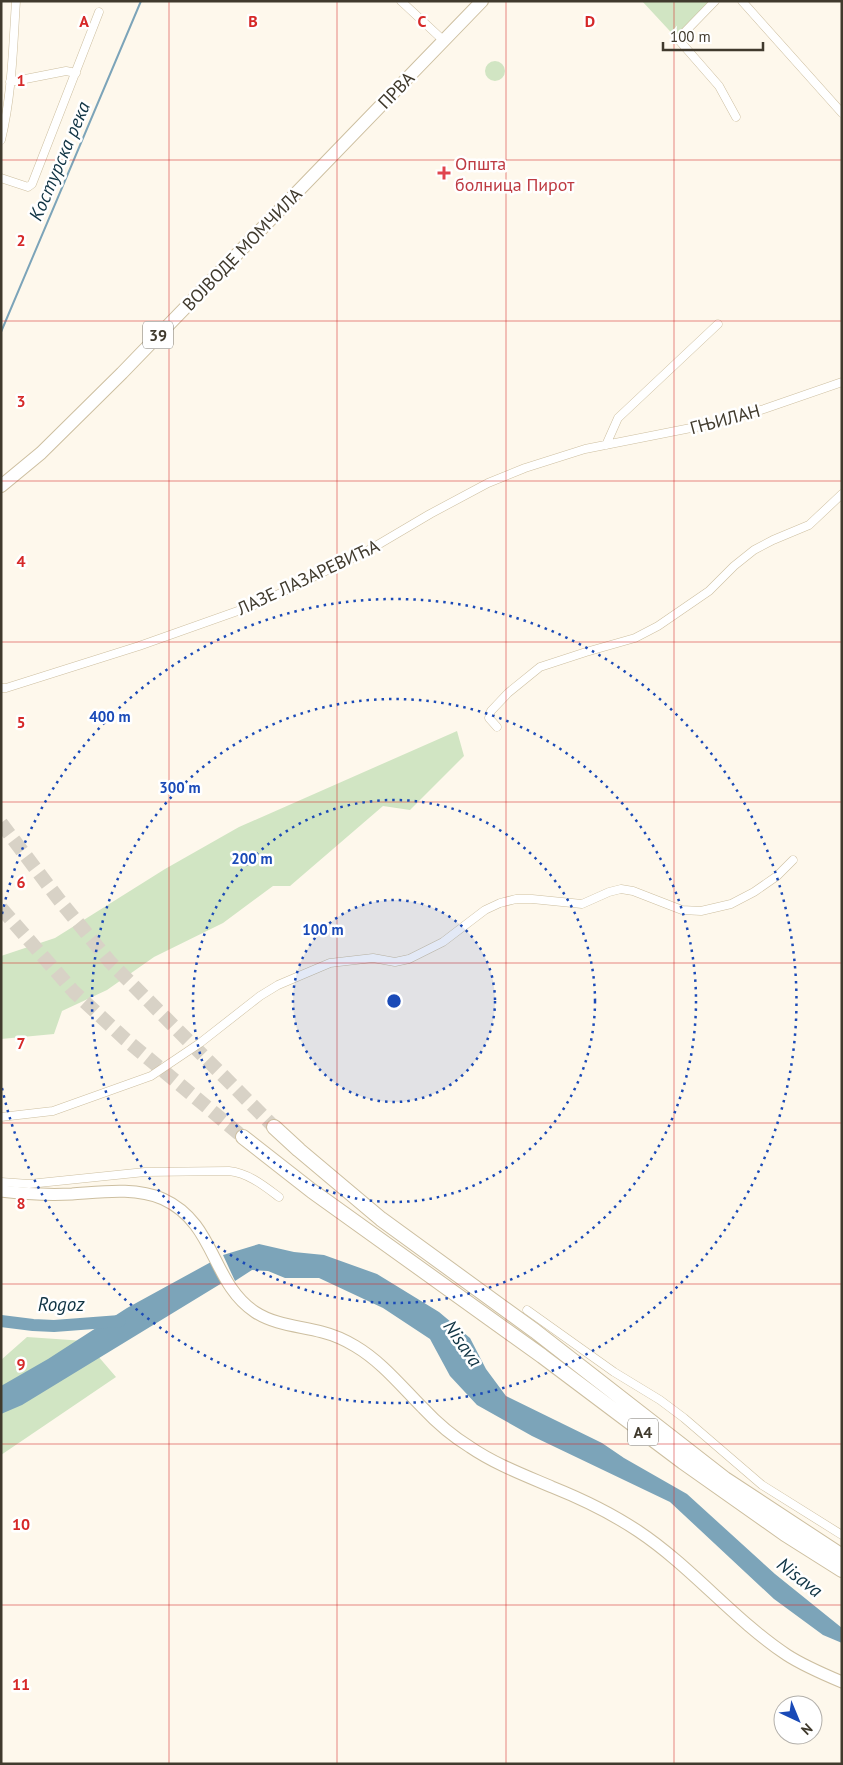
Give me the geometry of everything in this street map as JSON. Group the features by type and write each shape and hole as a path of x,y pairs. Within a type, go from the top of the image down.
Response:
{"highway":[{"name":"A4","path":"274,1126 299,1150 381,1219 572,1359 725,1479 842,1556"},
{"name":"A4","path":"244,1137 312,1191 542,1356 691,1468 785,1534 842,1570"}],"main road":[{"name":"ПРВА","path":"311,179 482,1"},
{"name":"ВОЈВОДЕ МОМЧИЛА","path":"1,486 25,468 68,427 311,179"},
{"path":"1,1191 41,1194 113,1191 150,1195 179,1208 204,1235 226,1279 240,1300 255,1312 287,1325 324,1332 352,1344 381,1365 424,1409 459,1440 489,1459 579,1498 635,1529 669,1554 739,1617 788,1656 842,1682"}],"street":[{"path":"1,140 6,122 16,1"},
{"path":"402,1 444,41"},
{"path":"714,1 678,40 719,86 736,116"},
{"path":"742,1 842,113"},
{"path":"1,178 28,188 32,184 99,12"},
{"path":"10,82 66,71 76,73"},
{"path":"606,445 618,418 718,324"},
{"name":"ГЊИЛАН","path":"606,445 716,423 764,409 842,382"},
{"name":"ЛАЗЕ ЛАЗАРЕВИЋА","path":"1,688 139,646 260,603 369,550 488,483 534,465 585,449 606,445"},
{"path":"497,727 489,718 492,711 508,693 540,667 635,638 658,626 709,591 734,566 754,550 772,540 810,526 842,494"},
{"path":"1,1117 53,1111 151,1076 193,1049 260,996 278,985 330,963 373,958 395,962 409,959 442,942 485,910 500,903 524,899 582,904 609,892 622,889 633,891 682,910 701,912 731,904 754,892 777,876 793,860"},
{"path":"1,1182 28,1184 145,1172 229,1171 240,1172 251,1177 279,1196"},
{"path":"528,1310 614,1372 684,1418 762,1485 842,1535"}],"green space":[{"path":"642,1 718,1 680,42"},
{"path":"495,61 502,64 505,71 502,78 495,81 488,78 485,71 488,64"},
{"path":"457,731 464,756 410,810 383,806 290,886 273,886 223,923 154,957 107,990 62,1011 54,1034 1,1039 1,956 55,938 165,869 239,827"},
{"path":"27,1337 85,1341 116,1377 1,1455 1,1360"}],"water":[{"name":"Nisava","path":"259,1244 294,1252 324,1255 377,1274 439,1312 470,1338 486,1369 506,1396 602,1443 624,1458 687,1494 775,1574 842,1628 842,1643 823,1635 774,1599 670,1502 532,1436 477,1405 450,1376 430,1339 383,1308 319,1278 285,1278 268,1271 252,1270 235,1281 223,1255"},
{"path":"211,1262 222,1283 22,1405 1,1414 1,1386 48,1359 127,1308"}],"waterway":[{"name":"Костурска река","path":"1,332 141,1"},
{"name":"Rogoz","path":"1,1321 54,1326 120,1321"}],"tunnel":[{"path":"1,823 60,901 110,962 274,1127"},
{"path":"1,908 74,992 125,1039 243,1137"}],"place":[{"name":"Општа болница Пирот","path":"444,173"}]}
